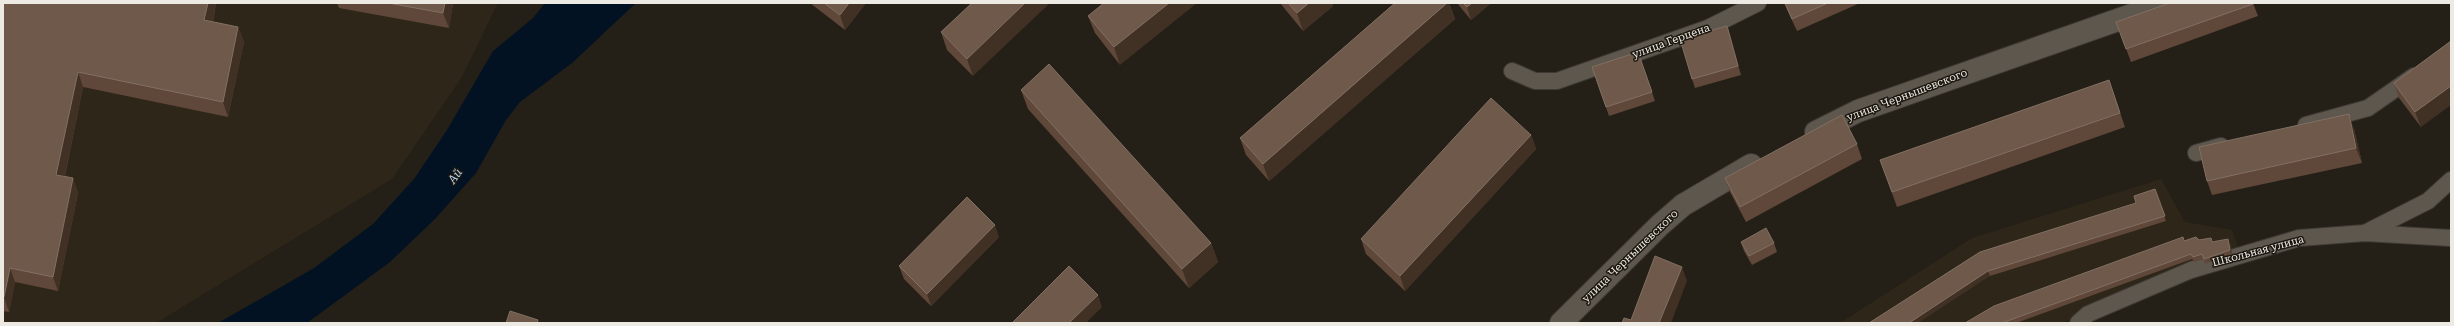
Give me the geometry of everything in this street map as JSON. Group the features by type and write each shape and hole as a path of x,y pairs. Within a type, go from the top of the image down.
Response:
{"main road":[{"name":"улица Чернышевского","path":"1797,141 1858,111 2166,3"},
{"name":"улица Чернышевского","path":"1561,323 1660,225 1683,205 1770,155"}],"street":[{"name":"улица Герцена","path":"1512,71 1535,81 1557,81 1708,28 1758,3"},
{"path":"2293,128 2368,108 2426,67"},
{"path":"2196,153 2233,143"},
{"path":"2365,233 2428,201 2451,180"},
{"name":"Школьная улица","path":"2078,323 2088,314 2191,270 2299,238 2365,233 2451,238"}],"shaded area":[{"path":"3,3 498,3 462,77 392,179 156,323 3,323"},
{"path":"2161,179 2185,222 2232,230 2243,261 2061,323 1840,323 1972,238"}],"water":[{"name":"Ай","path":"545,3 636,3 572,63 520,102 506,120 476,173 435,219 390,262 307,323 218,323 314,268 373,224 414,179 447,130 493,51 533,18"}],"building":[{"path":"3,3 208,3 204,20 238,27 223,102 78,72 56,175 73,178 53,277 10,268 4,297 3,297"},
{"path":"388,3 445,3 443,13"},
{"path":"824,3 849,3 840,15"},
{"path":"972,3 1025,3 967,59 941,32"},
{"path":"1104,3 1169,3 1114,47 1088,16"},
{"path":"1288,3 1309,3 1297,13"},
{"path":"1395,3 1447,3 1263,164 1240,138"},
{"path":"1463,3 1472,3 1467,7"},
{"path":"1785,3 1828,3 1792,19"},
{"path":"2170,3 2253,4 2126,49 2116,22"},
{"path":"1727,26 1738,66 1692,79 1680,39"},
{"path":"2451,41 2451,86 2415,112 2394,83"},
{"path":"1638,52 1652,92 1606,107 1592,67"},
{"path":"1049,64 1211,243 1182,269 1021,90"},
{"path":"2109,80 2120,113 1892,192 1880,160"},
{"path":"1491,98 1531,135 1400,276 1361,239"},
{"path":"2349,114 2356,148 2207,181 2199,147"},
{"path":"1842,115 1857,144 1740,207 1725,178"},
{"path":"2155,189 2165,216 1988,271 1909,323 1869,323 1980,252 2136,203 2134,196"},
{"path":"967,197 995,225 927,294 899,266"},
{"path":"1766,228 1774,243 1749,256 1741,242"},
{"path":"2183,237 2184,241 2196,237 2199,240 2211,238 2212,242 2228,239 2230,250 2204,259 2202,254 2193,257 2191,254 2002,323 1965,323 1994,306"},
{"path":"1655,256 1682,267 1659,323 1622,323 1624,318 1631,320"},
{"path":"1069,266 1098,295 1069,323 1012,323"},
{"path":"510,311 538,320 537,323 506,323"}]}
